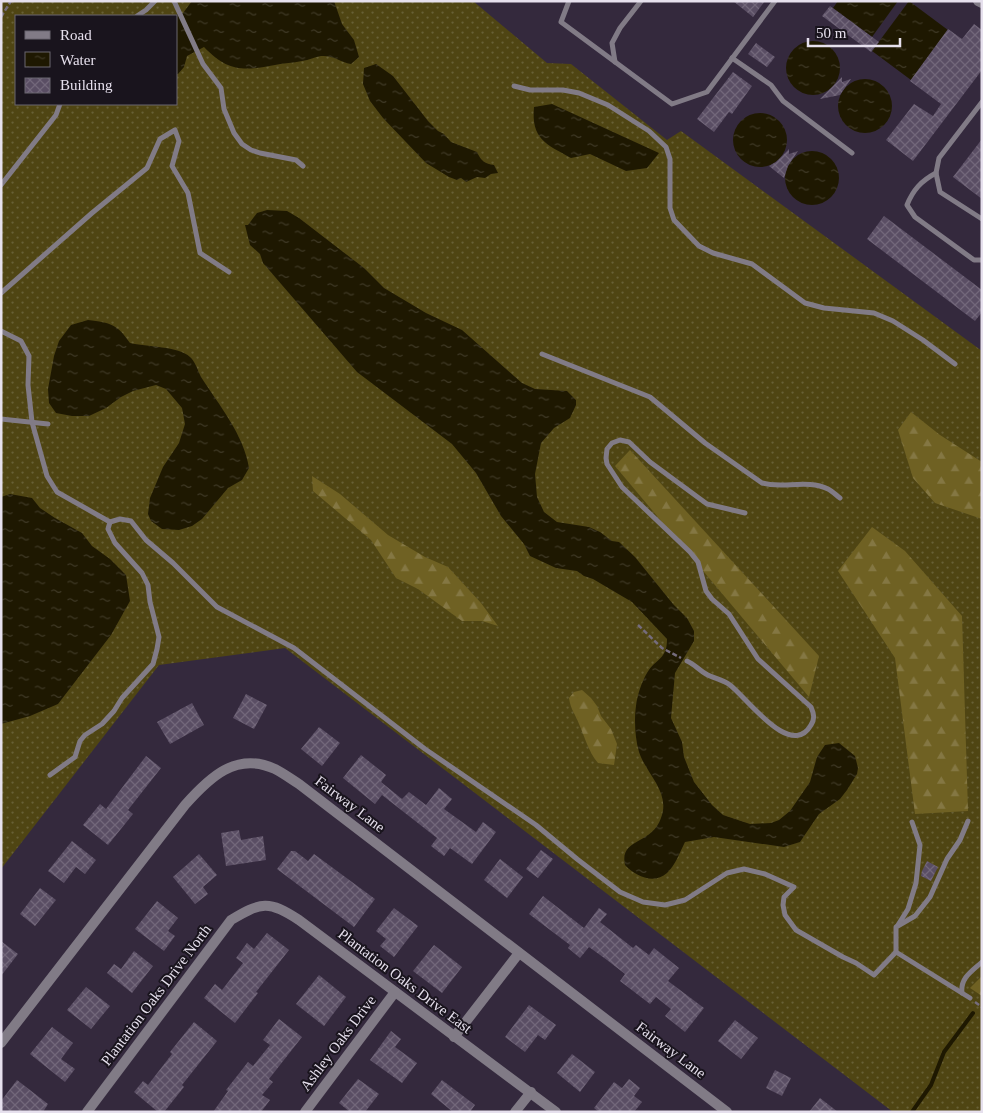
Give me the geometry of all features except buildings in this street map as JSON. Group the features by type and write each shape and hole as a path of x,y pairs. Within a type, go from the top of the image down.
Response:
{"street":[{"path":"978,1 982,3"},
{"name":"Fairway Lane","path":"1,1043 196,792 227,767 250,763 274,768 299,784 727,1112"},
{"name":"Plantation Oaks Drive East","path":"258,906 282,908 556,1112"},
{"name":"Plantation Oaks Drive North","path":"87,1112 231,920 258,906"},
{"path":"454,1037 519,953"},
{"name":"Ashley Oaks Drive","path":"304,1112 395,992"},
{"path":"516,1112 531,1092"}],"lane":[{"path":"138,15 155,1"},
{"path":"174,1 203,64 221,88 224,109 234,133 242,144 260,154 296,160 303,166"},
{"path":"569,1 561,22 672,104 707,92 775,1"},
{"path":"616,62 612,43 620,28 641,1"},
{"path":"732,58 771,85 783,101 852,152"},
{"path":"514,86 530,90 563,90 580,93 608,105 649,131 666,147 670,159 670,208 674,220 698,246 713,253 752,264 805,303 824,308 874,313 893,321 955,364"},
{"path":"982,102 940,158 936,173 940,192 982,219"},
{"path":"1,185 56,115 60,105"},
{"path":"1,293 92,213 147,168 160,139 175,130 179,141 172,166 188,193 200,253 229,272"},
{"path":"936,173 924,179 912,192 907,205 914,217 974,260 982,260"},
{"path":"1,331 21,341 28,356 28,385 32,422 47,476 57,492 110,522 120,519 131,521 146,540 186,575 217,607 294,648 424,749 536,825 620,892 643,902 665,905 686,900 726,872 744,869 765,874 794,887 784,897 783,905 786,915 796,930 874,975 896,952 896,927 908,909 916,883 920,845 912,822"},
{"path":"542,354 650,397 705,443 762,483 770,486 814,485 827,488 840,498"},
{"path":"1,419 48,424"},
{"path":"686,660 705,674 729,684 775,729 786,734 802,735 813,722 814,714 811,707 758,659 728,614 706,591 698,562 690,552 622,487 607,464 608,448 612,443 620,440 629,442 650,462 708,504 745,513"},
{"path":"50,775 74,757 80,741 85,735 102,724 114,711 122,698 153,664 157,649 159,637 150,602 148,585 142,573 115,543 108,529 110,522"},
{"path":"896,927 915,916 930,897 947,859 960,840 968,821"},
{"path":"896,952 970,998"},
{"path":"962,993 964,978 982,962"}],"path":[{"path":"1,17 11,1"},
{"path":"638,625 662,648 686,660"}],"shaded area":[{"path":"1,1 473,1 547,63 571,64 667,140 681,131 982,351 982,1112 893,1112 285,648 159,665 1,869"}],"green space":[{"path":"911,412 940,435 982,462 982,519 935,503 913,478 898,430"},
{"path":"630,450 819,656 809,697 615,466"},
{"path":"312,476 340,494 388,535 425,557 448,567 481,603 498,626 482,621 462,621 418,589 396,578 371,540 313,491"},
{"path":"872,527 905,551 962,616 968,811 915,814 895,658 838,571"},
{"path":"582,690 597,706 601,716 611,729 617,744 614,765 598,763 589,749 569,698 574,692"},
{"path":"982,976 982,996 970,988"}],"water":[{"path":"192,1 334,1 342,24 354,40 359,57 351,64 321,56 299,62 245,69 237,68 221,61 204,47 187,56 184,67 178,74 178,15 174,15 183,13"},
{"path":"838,1 898,1 872,37 833,8"},
{"path":"909,1 948,30 911,80 872,51"},
{"path":"808,41 818,41 828,45 836,53 840,68 836,83 828,91 818,95 808,95 798,91 790,83 786,73 786,63 790,53 798,45"},
{"path":"376,64 393,76 438,131 444,134 451,142 477,152 484,162 494,165 498,173 491,174 485,178 477,177 466,182 461,178 457,180 449,177 426,163 383,118 370,101 363,84 364,68"},
{"path":"860,79 870,79 880,83 888,91 892,106 888,121 880,129 870,133 860,133 850,129 842,121 838,111 838,101 842,91 850,83"},
{"path":"552,104 659,153 647,168 626,171 590,154 571,158 554,149 542,139 535,126 534,107"},
{"path":"755,113 765,113 775,117 783,125 787,140 783,155 775,163 765,167 755,167 745,163 737,155 733,145 733,135 737,125 745,117"},
{"path":"807,151 817,151 827,155 835,163 839,178 835,193 827,201 817,205 807,205 797,201 789,193 785,183 785,173 789,163 797,155"},
{"path":"267,210 287,211 299,218 364,268 384,288 426,313 462,330 522,383 535,389 567,391 576,400 576,405 570,418 554,428 541,443 535,474 537,497 544,512 557,522 589,527 612,541 619,542 635,557 673,604 687,618 694,631 694,641 675,673 671,718 682,742 684,757 694,782 712,805 723,815 750,824 771,823 779,820 790,811 810,782 817,757 825,745 839,743 855,756 858,768 857,774 847,790 840,799 819,814 800,842 784,847 714,837 685,842 670,870 662,877 651,879 639,876 625,865 624,856 627,850 631,845 651,833 657,827 663,809 660,791 639,752 635,717 639,693 645,676 663,655 667,646 667,639 632,602 577,571 556,568 530,556 524,544 501,516 476,473 452,444 357,372 263,263 260,254 250,245 245,225 248,225 257,213"},
{"path":"88,320 102,322 117,328 130,343 185,353 195,364 201,377 236,432 242,444 249,468 242,480 228,488 202,519 192,526 179,530 162,529 151,521 148,514 150,498 163,467 179,443 185,424 182,408 166,389 156,385 133,391 89,416 72,416 56,413 49,403 48,389 54,356 59,341 71,325"},
{"path":"10,494 32,498 40,508 82,533 92,546 110,559 126,575 130,601 111,635 58,704 30,716 1,724 1,497"}],"waterway":[{"path":"912,1112 931,1085 944,1052 973,1013"}]}
